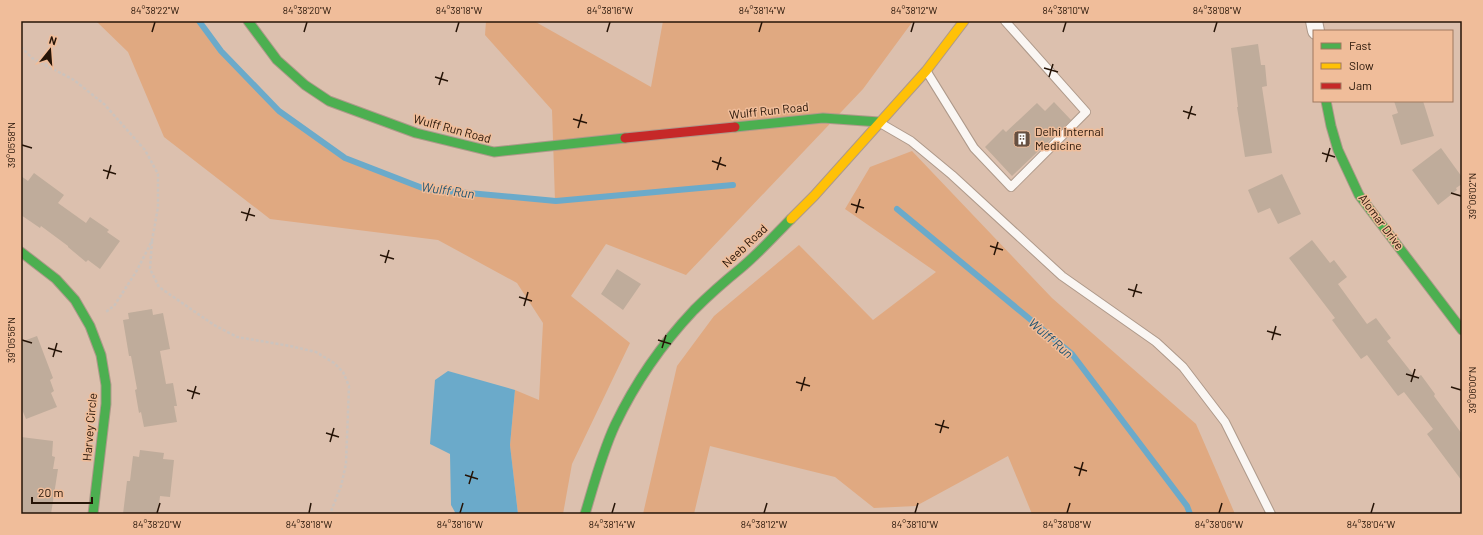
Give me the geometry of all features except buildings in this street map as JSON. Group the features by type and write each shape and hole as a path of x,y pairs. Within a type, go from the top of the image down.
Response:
{"street":[{"name":"Wulff Run Road","path":"248,21 277,60 306,85 329,101 416,133 494,152 798,120 824,118 879,122"},
{"name":"Neeb Road","path":"585,514 598,468 615,425 637,384 664,346 694,310 742,267 814,196 926,71 964,21"},
{"name":"Alomar Drive","path":"1326,102 1333,138 1346,170 1359,194 1462,330"},
{"name":"Harvey Circle","path":"21,252 65,289 79,307 98,349 105,376 106,399 93,514"}],"lane":[{"path":"926,71 974,148 1011,187 1086,112 1006,21"},
{"path":"879,122 911,141 952,176 1062,276 1156,342 1183,367 1225,422 1271,514"}],"path":[{"path":"21,47 32,58 74,80 104,104 145,150 158,174 158,208 152,241 150,269 159,287 214,325 237,336 316,352 334,363 343,372 349,386 346,464 341,486 330,514"},
{"path":"89,327 114,306 136,272 152,241"}],"shaded area":[{"path":"96,21 199,21 221,51 279,111 345,158 425,189 555,201 552,110 485,35 486,21 534,21 651,87 663,21 913,21 863,89 686,275 606,244 571,296 630,343 572,464 563,514 518,514 510,445 515,390 539,400 543,323 517,283 438,240 270,219 164,137 128,52"},
{"path":"912,151 1052,298 1196,424 1235,514 1032,514 1008,456 916,506 874,508 835,477 710,446 694,514 643,514 677,366 714,316 799,245 873,320 936,272 845,209 870,167"}],"water":[{"path":"448,371 515,390 510,445 518,514 456,514 451,505 450,454 430,444 435,380"}],"waterway":[{"name":"Wulff Run","path":"199,21 221,51 279,111 345,158 425,189 556,201 733,185"},
{"name":"Wulff Run","path":"897,209 1072,354 1187,506 1190,514"}],"traffic: fast":[{"path":"248,21 277,60 305,85 329,101 416,133 494,152 625,138"},
{"path":"1326,102 1338,150 1359,195 1462,330"},
{"path":"735,127 823,118 879,122"},
{"path":"585,514 598,469 610,436 631,394 650,364 671,336 694,310 754,256 791,219"},
{"path":"21,252 56,279 75,300 90,326 101,355 106,385 106,404 93,514"}],"traffic: slow":[{"path":"791,219 814,196 926,71 964,21"}],"traffic: jam":[{"path":"625,138 735,127"}],"place":[{"name":"Delhi Internal Medicine","path":"1022,139"}]}
